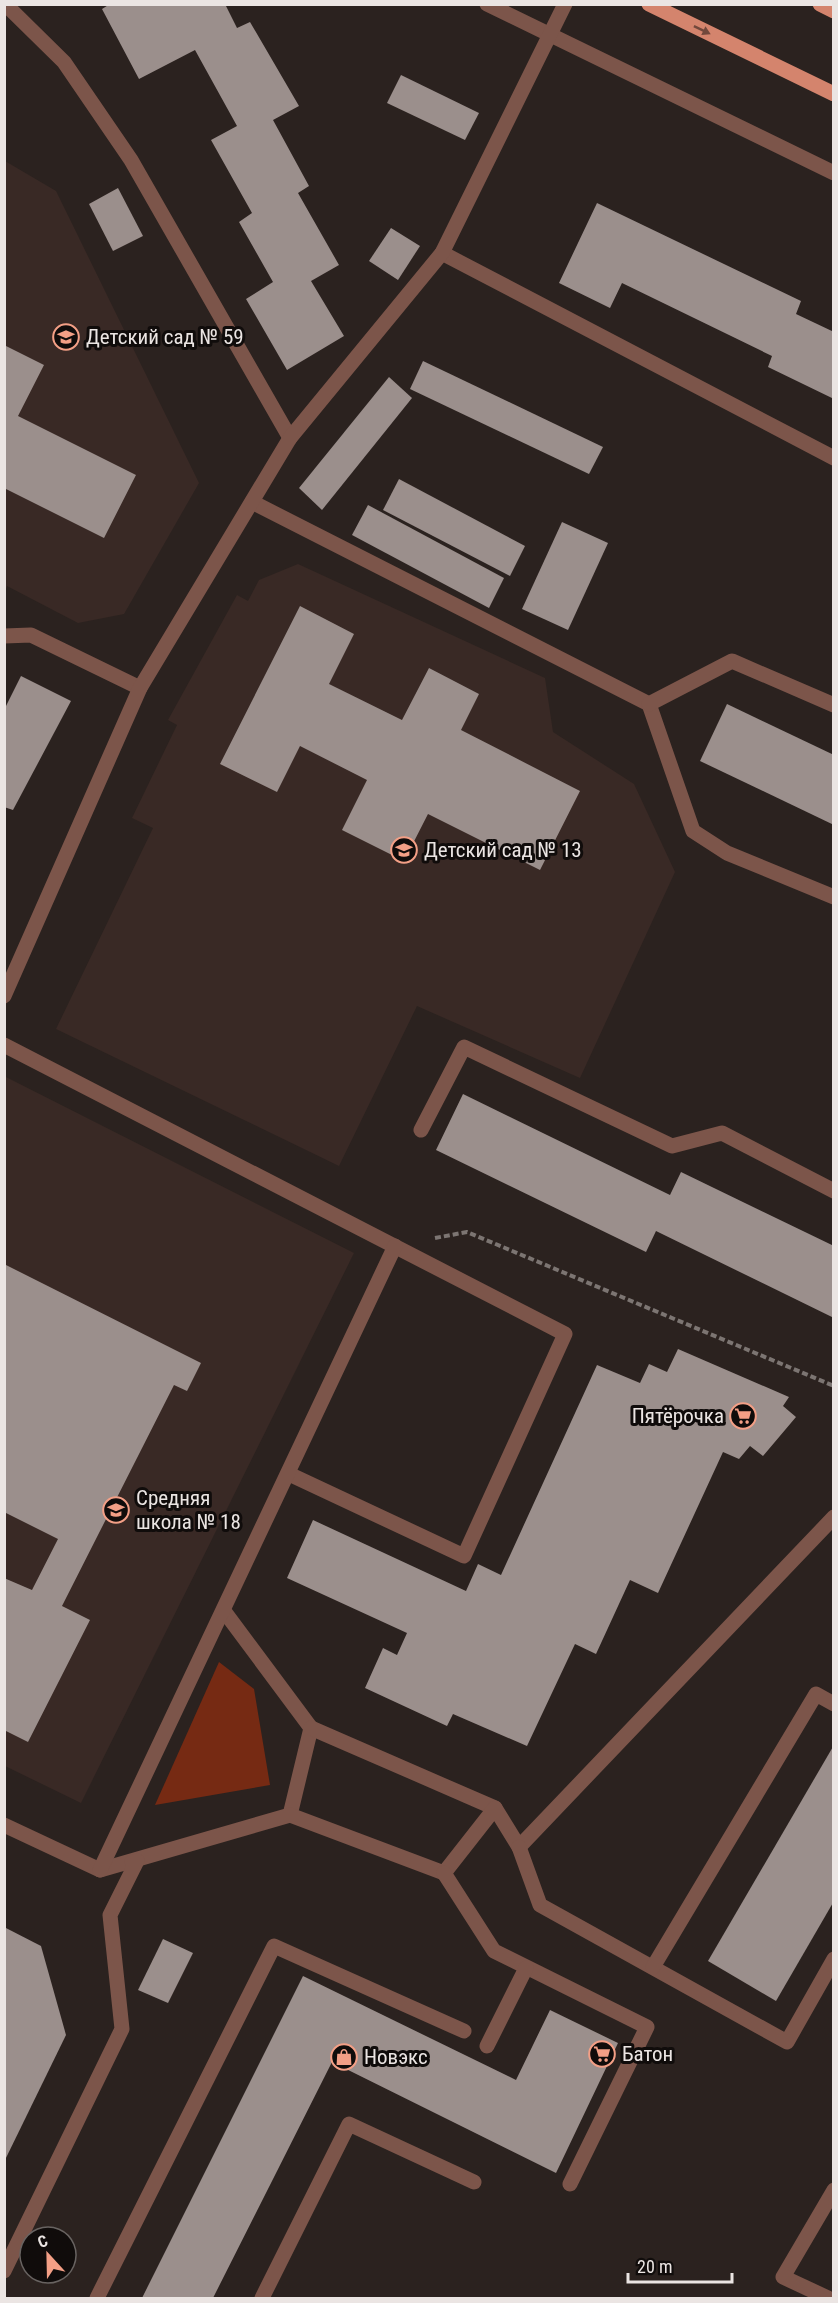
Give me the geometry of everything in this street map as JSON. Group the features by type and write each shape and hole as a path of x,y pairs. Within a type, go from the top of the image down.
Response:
{"main road":[{"path":"649,4 834,94"},
{"path":"820,4 834,11"}],"lane":[{"path":"5,4 64,62 131,160 290,438"},
{"path":"487,4 834,173"},
{"path":"4,996 140,688 290,438 442,254 565,4"},
{"path":"442,254 834,458"},
{"path":"252,502 649,704 693,831 727,853 834,897"},
{"path":"4,636 31,635 140,688"},
{"path":"649,704 732,662 834,705"},
{"path":"4,1045 565,1334 464,1556 289,1474"},
{"path":"421,1130 464,1047 672,1146 722,1133 834,1191"},
{"path":"100,1870 396,1245"},
{"path":"519,1847 834,1517"},
{"path":"224,1611 311,1728 495,1808 519,1847 540,1905 787,2042 834,1959"},
{"path":"653,1967 816,1694 834,1704"},
{"path":"290,1815 311,1728"},
{"path":"444,1873 495,1808"},
{"path":"4,1825 100,1870 290,1815 444,1873 494,1951 647,2027 570,2184"},
{"path":"4,2271 122,2029 110,1915 137,1861"},
{"path":"97,2298 274,1946 464,2031"},
{"path":"487,2046 526,1968"},
{"path":"262,2298 349,2124 474,2182"},
{"path":"828,2298 783,2277 834,2190"}],"path":[{"path":"396,1245 467,1232 834,1386"}],"shaded area":[{"name":"Детский сад № 59","path":"5,161 56,191 199,483 124,614 78,623 7,586 5,592"},
{"name":"Детский сад № 13","path":"298,564 545,678 553,732 634,784 675,872 580,1078 417,1006 339,1166 56,1029 153,828 132,818 177,725 168,720 237,595 248,601 259,580"},
{"name":"Средняя школа № 18","path":"4,1076 354,1253 81,1803 5,1766"},
{"path":"219,1662 254,1689 270,1785 155,1805"}],"building":[{"path":"110,4 225,4 237,28 250,22 299,106 273,120 309,186 298,193 339,265 311,281 344,336 287,370 246,299 273,282 239,222 252,213 211,140 237,126 195,50 139,79 102,9"},
{"path":"401,75 479,113 465,140 387,103"},
{"path":"118,188 143,236 113,251 89,204"},
{"path":"597,203 801,301 796,314 834,332 834,399 768,367 772,356 622,283 610,308 559,283"},
{"path":"391,228 420,246 398,280 369,261"},
{"path":"4,345 44,365 18,416 136,475 104,538 4,488"},
{"path":"423,361 603,447 589,474 410,389"},
{"path":"389,377 412,398 322,510 299,488"},
{"path":"399,479 525,546 510,576 383,510"},
{"path":"368,505 504,578 489,608 352,535"},
{"path":"562,522 608,543 568,630 522,609"},
{"path":"300,606 354,634 329,684 402,720 429,668 479,694 461,730 580,791 540,870 428,814 404,861 342,830 367,780 300,746 277,792 220,764"},
{"path":"21,676 71,701 13,810 4,807 4,710"},
{"path":"727,704 834,755 834,825 700,761"},
{"path":"463,1094 670,1195 681,1172 834,1246 834,1318 656,1231 646,1252 436,1150"},
{"path":"4,1264 201,1363 187,1391 174,1385 62,1606 90,1620 28,1742 4,1730 4,1578 32,1590 58,1539 4,1512"},
{"path":"678,1349 789,1397 783,1406 796,1417 763,1456 750,1446 739,1459 723,1452 658,1593 630,1580 596,1654 575,1644 527,1746 453,1714 447,1726 365,1688 383,1648 397,1655 407,1633 287,1578 313,1520 466,1591 478,1564 501,1575 597,1365 640,1383 649,1364 667,1372"},
{"path":"834,1745 834,1901 776,2001 708,1961"},
{"path":"4,1927 41,1946 66,2035 4,2162"},
{"path":"163,1939 193,1953 168,2003 138,1990"},
{"path":"303,1976 516,2080 550,2010 618,2043 556,2173 332,2062 213,2298 142,2298"}],"place":[{"name":"Детский сад № 59","path":"66,337"},
{"name":"Детский сад № 13","path":"404,850"},
{"name":"Пятёрочка","path":"743,1416"},
{"name":"Средняя школа № 18","path":"116,1510"},
{"name":"Батон","path":"602,2054"},
{"name":"Новэкс","path":"344,2057"}]}
